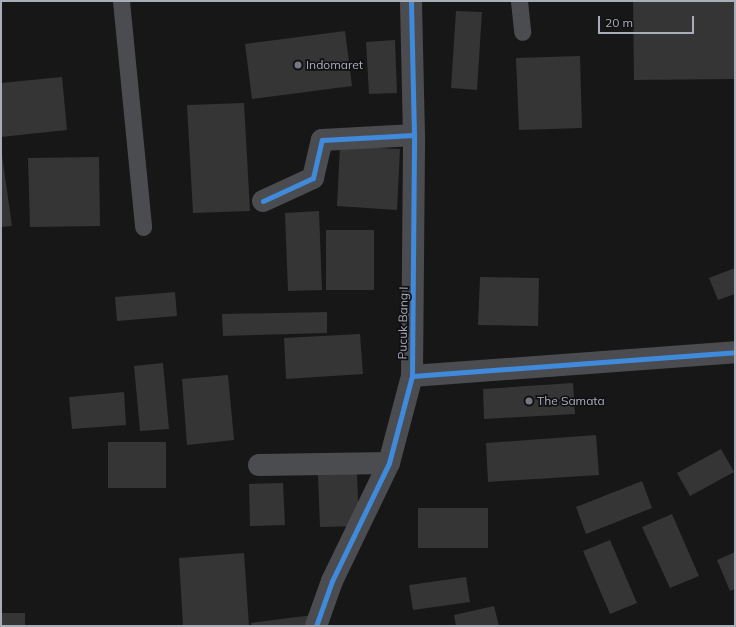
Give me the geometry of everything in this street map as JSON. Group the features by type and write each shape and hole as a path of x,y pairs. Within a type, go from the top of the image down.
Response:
{"street":[{"name":"Pucuk Bang I","path":"316,626 332,581 389,463 412,376 414,136 411,1"},
{"path":"264,201 313,178 322,140 414,136"},
{"path":"412,376 735,352"},
{"path":"259,465 389,463"}],"lane":[{"path":"121,1 143,227"},
{"path":"519,1 522,32"}],"building":[{"path":"633,1 735,1 735,79 634,80"},
{"path":"456,11 482,12 477,90 451,88"},
{"name":"Indomaret","path":"345,31 352,86 252,99 245,44"},
{"path":"395,40 397,93 369,94 366,42"},
{"path":"580,56 582,128 519,130 516,58"},
{"path":"62,77 67,130 1,137 1,83"},
{"path":"244,103 250,211 193,213 187,105"},
{"path":"340,146 400,149 397,210 337,206"},
{"path":"1,148 12,226 1,227"},
{"path":"99,157 100,226 30,227 28,158"},
{"path":"319,211 322,290 288,291 285,213"},
{"path":"326,230 374,230 374,290 326,290"},
{"path":"735,268 735,294 718,300 709,278"},
{"path":"480,277 539,278 538,326 478,325"},
{"path":"175,292 177,316 117,321 115,297"},
{"path":"327,312 327,333 223,336 222,314"},
{"path":"360,334 363,374 286,379 284,338"},
{"path":"163,363 169,429 140,431 134,366"},
{"path":"228,375 234,440 187,445 182,379"},
{"name":"The Samata","path":"573,383 575,414 484,419 483,389"},
{"path":"124,392 126,425 72,429 69,397"},
{"path":"596,435 599,475 488,482 486,443"},
{"path":"108,442 166,442 166,488 108,488"},
{"path":"721,449 734,472 690,496 677,473"},
{"path":"357,473 359,526 320,527 318,475"},
{"path":"642,481 652,508 586,534 576,507"},
{"path":"283,483 285,525 250,526 249,484"},
{"path":"418,508 488,508 488,548 418,548"},
{"path":"672,514 699,576 670,588 642,527"},
{"path":"610,540 637,603 610,614 583,551"},
{"path":"735,552 735,589 730,591 717,560"},
{"path":"244,553 249,626 183,626 179,558"},
{"path":"466,577 470,602 413,610 409,585"},
{"path":"494,606 499,626 456,626 454,615"},
{"path":"1,613 25,613 25,626 1,626"},
{"path":"313,615 315,626 252,626 251,623"}],"cycle path":[{"path":"316,626 332,581 389,463 412,376 414,135 411,1"},
{"path":"263,201 313,178 322,140 414,135"},
{"path":"412,376 735,352"}],"place":[{"name":"Indomaret","path":"298,65"},
{"name":"The Samata","path":"529,401"}]}
